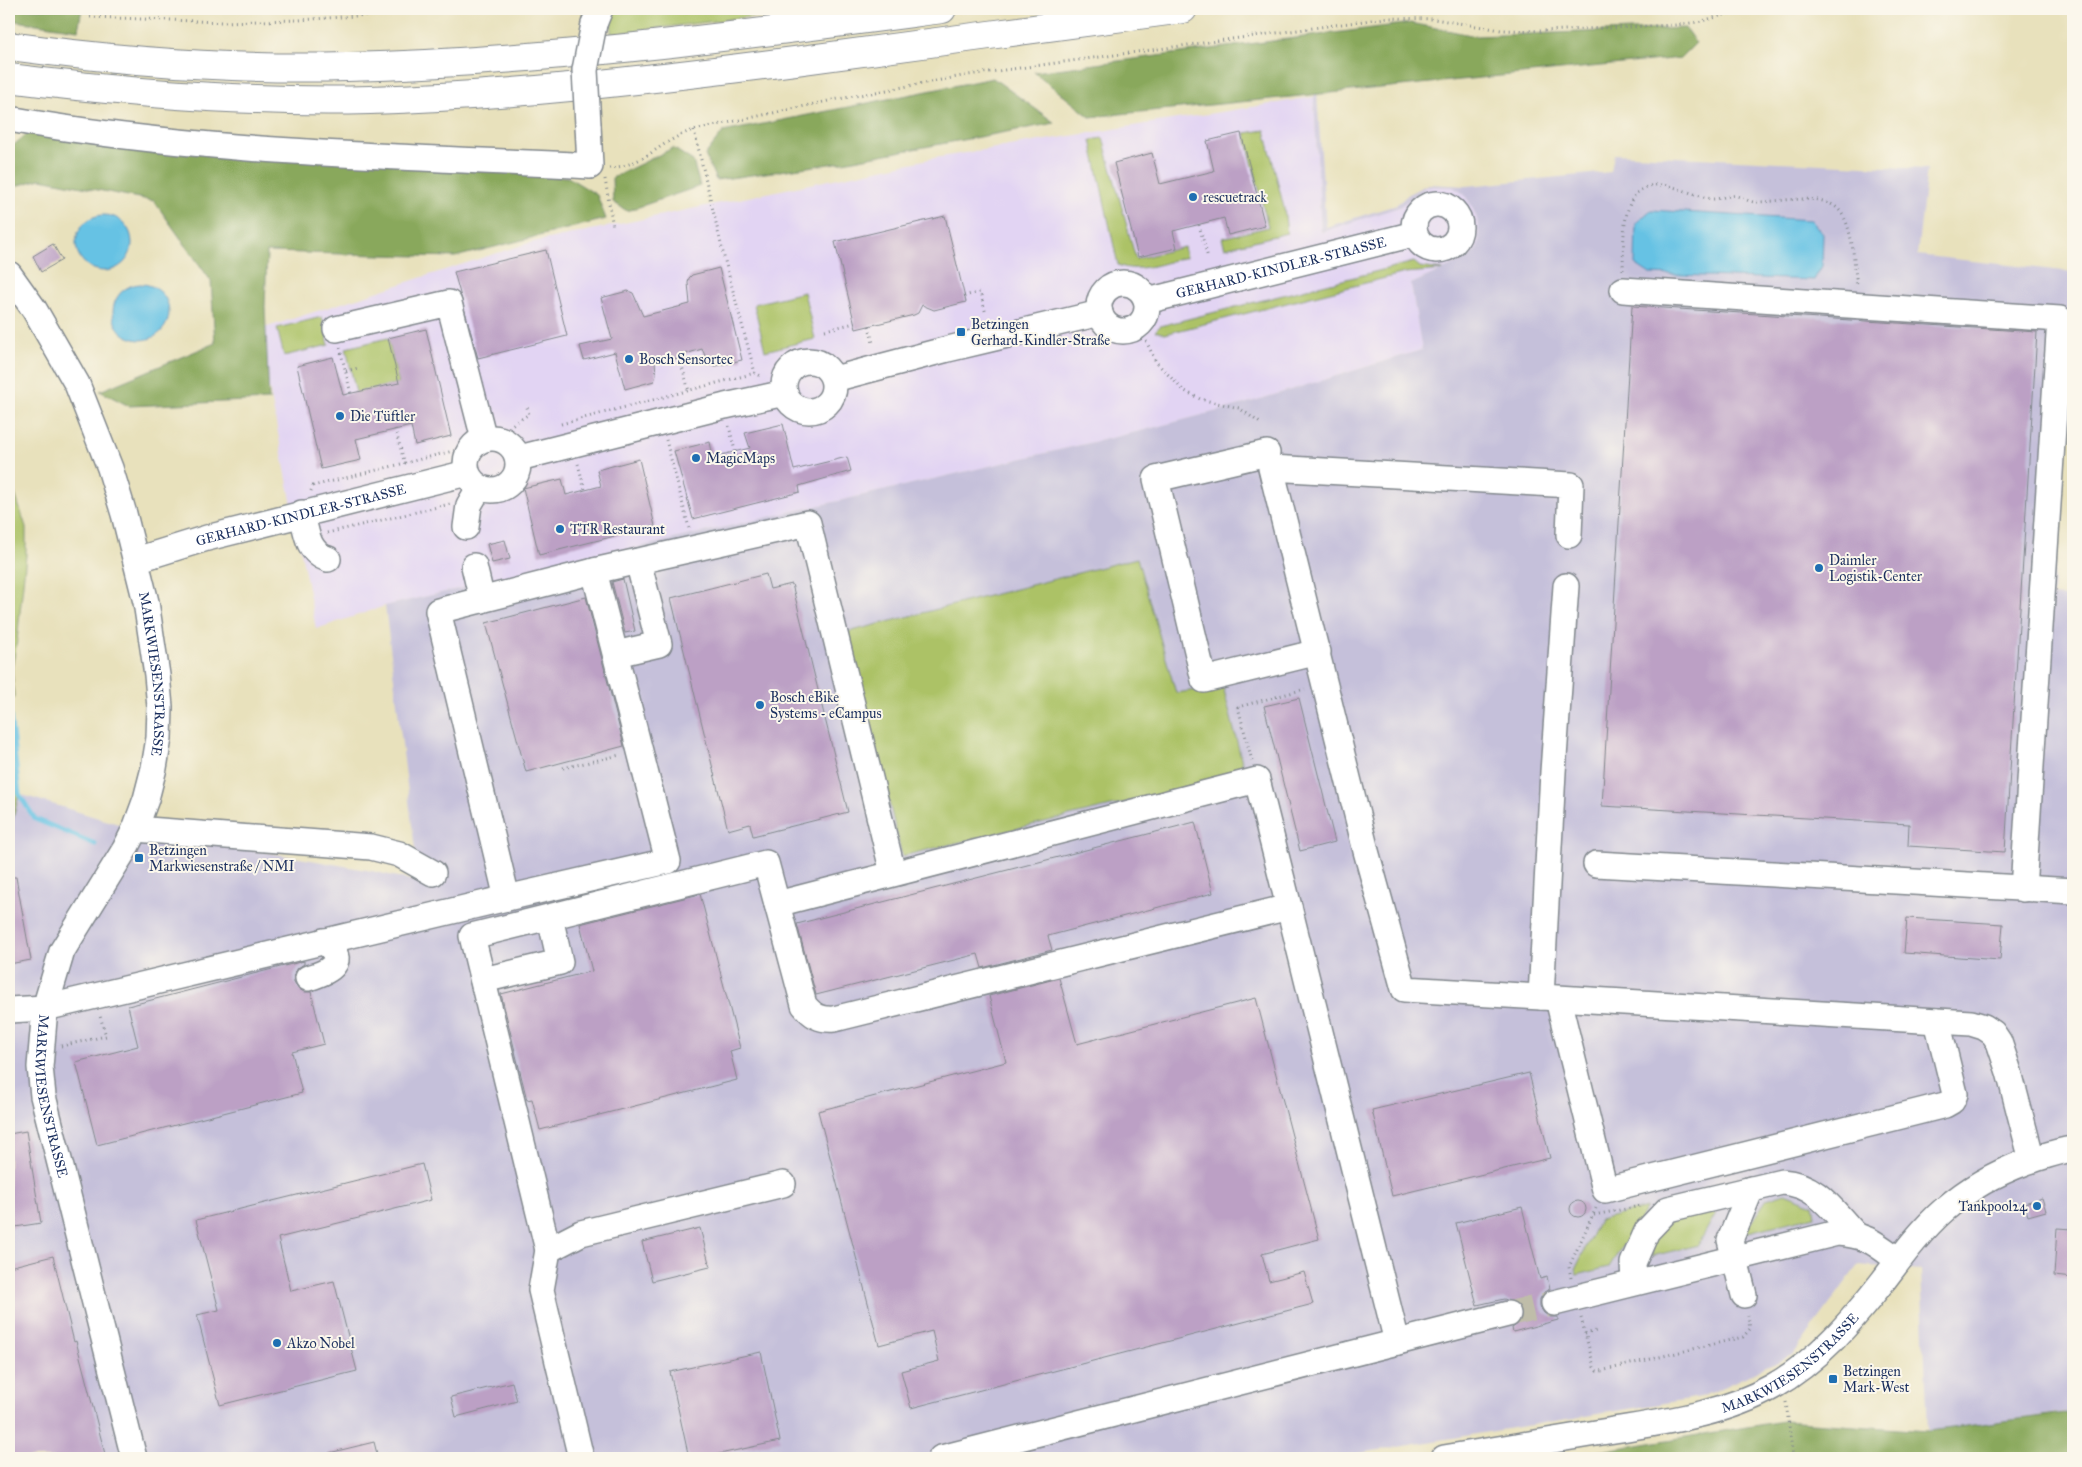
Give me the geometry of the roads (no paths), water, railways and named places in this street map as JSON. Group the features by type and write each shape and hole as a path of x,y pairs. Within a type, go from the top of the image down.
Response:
{"highway":[{"path":"9,46 75,55 217,65 336,67 404,65 485,61 635,48 942,9"},
{"path":"9,78 80,87 221,97 366,100 435,97 645,80 1183,9"}],"street":[{"path":"9,119 116,135 214,145 597,167 588,124 586,70 597,16"},
{"name":"GERHARD-KINDLER-STRASSE","path":"1147,301 1414,234"},
{"name":"MARKWIESENSTRASSE","path":"9,274 34,309 77,384 110,468 146,602 157,675 160,707 159,738 146,799 135,829 124,849 62,951 45,1008 40,1067 43,1096 134,1458"},
{"path":"1125,283 1137,287 1147,301 1147,309 1143,321 1130,330 1114,328 1105,322 1100,313 1102,296 1111,286 1118,284 1125,283"},
{"path":"1623,290 2060,319 2023,889"},
{"path":"336,329 449,303 491,433 512,447 519,458 779,394"},
{"path":"834,379 1100,313"},
{"path":"806,361 816,361 824,366 834,379 833,393 828,401 821,408 812,411 802,410 779,394 789,370 797,364 806,361"},
{"path":"466,527 474,486 466,463 468,453 475,444 491,433"},
{"path":"1267,453 1156,479 1204,680 1318,652"},
{"name":"GERHARD-KINDLER-STRASSE","path":"136,560 308,508 408,475 474,486 491,491 502,489 512,483 518,473 519,458"},
{"path":"1569,534 1571,485 1271,468 1366,852 1404,989 1971,1023 1993,1033 1999,1042 2009,1072 2032,1160"},
{"path":"308,508 306,531 314,552 328,560"},
{"path":"507,898 438,610 594,571 808,523 893,873"},
{"path":"616,654 659,644 638,561"},
{"path":"474,566 482,600"},
{"path":"9,1010 45,1008 468,907 668,862 594,571"},
{"path":"1566,586 1553,772 1549,998 1605,1190 1945,1106 1952,1101 1955,1094 1937,1021"},
{"path":"777,904 1257,780 1397,1342"},
{"path":"135,829 371,847 399,854 433,873"},
{"path":"472,936 766,863 804,1005 812,1015 823,1020 834,1019 1289,907"},
{"path":"1596,864 2073,892"},
{"path":"468,907 472,936 548,1250 541,1290 581,1458"},
{"path":"483,980 560,962 550,917"},
{"path":"308,978 326,973 334,967 336,958 332,948 324,942"},
{"name":"MARKWIESENSTRASSE","path":"1444,1458 1641,1425 1704,1412 1748,1398 1783,1380 1831,1343 1898,1260 1934,1220 1962,1196 2001,1172 2051,1153 2073,1149"},
{"path":"1634,1282 1632,1263 1647,1231 1668,1209 1782,1182 1805,1186 1814,1192 1855,1234"},
{"path":"548,1250 582,1233 783,1184"},
{"path":"1744,1295 1730,1240 1751,1190"},
{"path":"1565,1300 1837,1233 1855,1234 1868,1238 1898,1260"},
{"path":"941,1458 1508,1314"}],"water":[{"path":"1651,210 1811,220 1823,234 1822,266 1814,280 1650,274 1635,264 1636,223"},
{"path":"104,215 115,217 124,223 130,232 132,243 130,254 124,263 115,269 104,271 93,269 84,263 78,254 76,243 78,232 84,223 93,217"},
{"path":"141,284 161,292 169,312 161,332 141,340 121,332 113,312 121,292"}],"waterway":[{"path":"9,706 19,794 35,819 95,844"}],"tunnel":[{"path":"1508,1314 1554,1303"}],"place":[{"name":"rescuetrack","path":"1193,197"},
{"name":"Betzingen Gerhard-Kindler-Straße","path":"961,332"},
{"name":"Bosch Sensortec","path":"629,359"},
{"name":"Die Tüftler","path":"340,416"},
{"name":"MagicMaps","path":"696,458"},
{"name":"TTR Restaurant","path":"560,529"},
{"name":"Daimler Logistik-Center","path":"1819,568"},
{"name":"Bosch eBike Systems - eCampus","path":"760,705"},
{"name":"Betzingen Markwiesenstraße / NMI","path":"139,858"},
{"name":"Tankpool24","path":"2037,1206"},
{"name":"Akzo Nobel","path":"277,1343"},
{"name":"Betzingen Mark-West","path":"1833,1379"}]}
